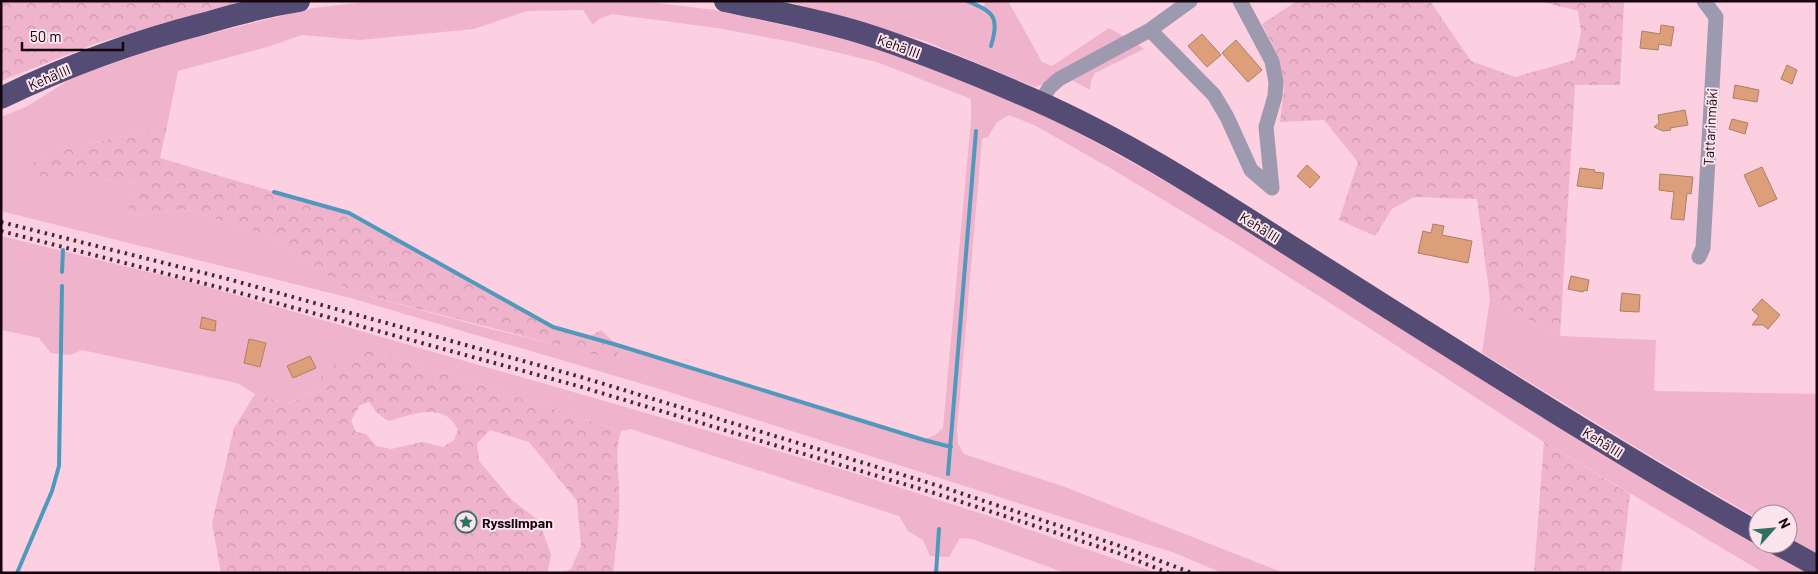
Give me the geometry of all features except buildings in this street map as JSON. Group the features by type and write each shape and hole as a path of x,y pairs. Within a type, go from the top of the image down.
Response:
{"highway":[{"name":"Kehä III","path":"1,98 97,57 168,33 235,15 299,1"},
{"name":"Kehä III","path":"725,1 808,18 863,34 956,67 1040,103 1127,146 1638,463 1748,527"},
{"path":"1795,554 1817,566"}],"street":[{"path":"1040,103 1059,79 1150,30 1190,1"},
{"path":"1150,30 1214,95 1227,117 1251,170 1272,188 1266,127 1275,96 1276,82 1272,61 1240,1"},
{"name":"Tattarinmäki","path":"1699,257 1703,248 1716,17 1704,1"}],"green space":[{"path":"1,1 242,1 97,43 1,81"},
{"path":"374,1 641,1 715,10 855,41 968,80 1068,127 1190,195 1607,455 1748,539 1748,554 1774,554 1806,573 1764,573 1544,442 1240,246 1036,126 1009,115 997,122 988,137 982,139 957,430 958,444 964,454 1065,487 1284,573 1222,573 1175,553 663,390 354,299 1,211 1,117 26,107 74,77 169,44 313,8","holes":["583,10 593,25 599,19 612,14 717,28 797,43 877,62 971,99 971,120 943,428 935,435 923,440 617,345 619,360 487,328 350,291 268,235 185,209 125,217 138,183 99,180 19,169 53,152 167,126 178,71 267,47 302,35 359,40 474,29 527,11"]},
{"path":"786,1 967,1 983,8 986,1 1008,1 1042,62 1052,66 1109,28 1127,38 1049,82 1035,87 925,41"},
{"path":"1297,1 1430,1 1471,61 1515,77 1575,60 1581,32 1578,11 1539,1 1624,1 1620,85 1575,85 1560,336 1490,299 1477,199 1414,197 1392,209 1375,236 1339,220 1358,162 1324,120 1280,122 1284,89 1280,60 1262,24"},
{"path":"1135,42 1144,49 1095,73 1091,81 1090,90 1070,79"},
{"path":"167,126 160,158 349,213 553,327 589,337 601,330 617,345 619,361 350,291 268,235 185,209 125,217 138,183 99,180 27,182 19,169 53,152"},
{"path":"1,236 198,284 854,473 1157,573 1065,573 972,539 960,538 949,557 930,556 923,540 908,531 899,516 631,429 621,431 371,349 319,387 288,404 255,394 237,383 82,350 70,355 51,353 39,338 1,330"},
{"path":"1490,299 1560,336 1656,340 1654,391 1817,394 1817,553 1798,543 1798,504 1748,504 1748,513 1482,353"},
{"path":"371,349 621,431 617,454 619,512 613,573 562,573 571,569 581,546 577,501 529,442 490,430 477,443 479,461 512,500 539,521 551,555 548,571 550,573 221,573 212,523 234,428 255,394 289,404 319,387 323,370","holes":["369,402 377,413 388,421 417,413 436,412 445,415 458,430 454,440 443,447 423,442 391,449 376,446 366,434 356,432 351,421 360,405"]},
{"path":"1544,442 1630,494 1621,573 1534,573"}],"waterway":[{"path":"967,1 989,12 993,17 995,28 991,46"},
{"path":"948,474 976,131"},
{"path":"274,192 349,213 553,327 951,447"},
{"path":"62,272 63,250"},
{"path":"17,573 52,491 59,466 62,286"},
{"path":"936,573 939,529"}],"railway":[{"path":"1,222 228,279 581,377 936,485 1120,546 1192,573"},
{"path":"1,231 222,288 578,386 934,493 1118,553 1169,573"}],"place":[{"name":"Rysslimpan","path":"466,522"}]}
